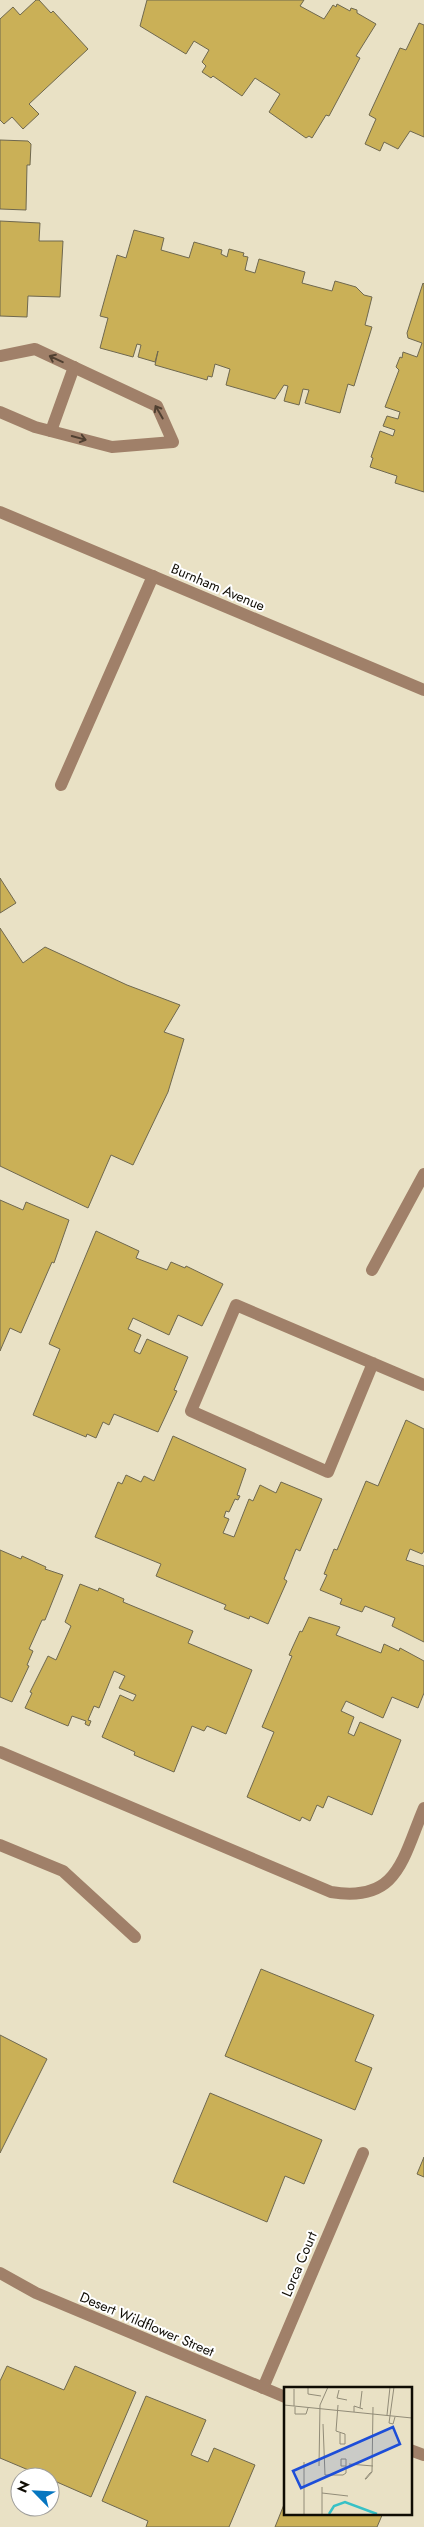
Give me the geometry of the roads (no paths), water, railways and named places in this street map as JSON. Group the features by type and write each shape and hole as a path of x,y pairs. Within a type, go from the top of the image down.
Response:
{"street":[{"path":"0,356 35,349 157,406 172,442 112,447 35,427 0,412"},
{"path":"51,431 74,367"},
{"name":"Burnham Avenue","path":"0,512 424,690"},
{"path":"61,785 153,576"},
{"path":"372,1270 424,1174"},
{"path":"373,1364 328,1472 191,1411 236,1305 424,1385"},
{"path":"0,1752 331,1892 350,1895 364,1894 382,1888 391,1878 401,1863 424,1808"},
{"path":"0,1844 63,1871 135,1938"},
{"name":"Lorca Court","path":"263,2388 363,2153"},
{"name":"Desert Wildflower Street","path":"0,2273 36,2294 284,2398"},
{"path":"412,2451 424,2456"}]}
